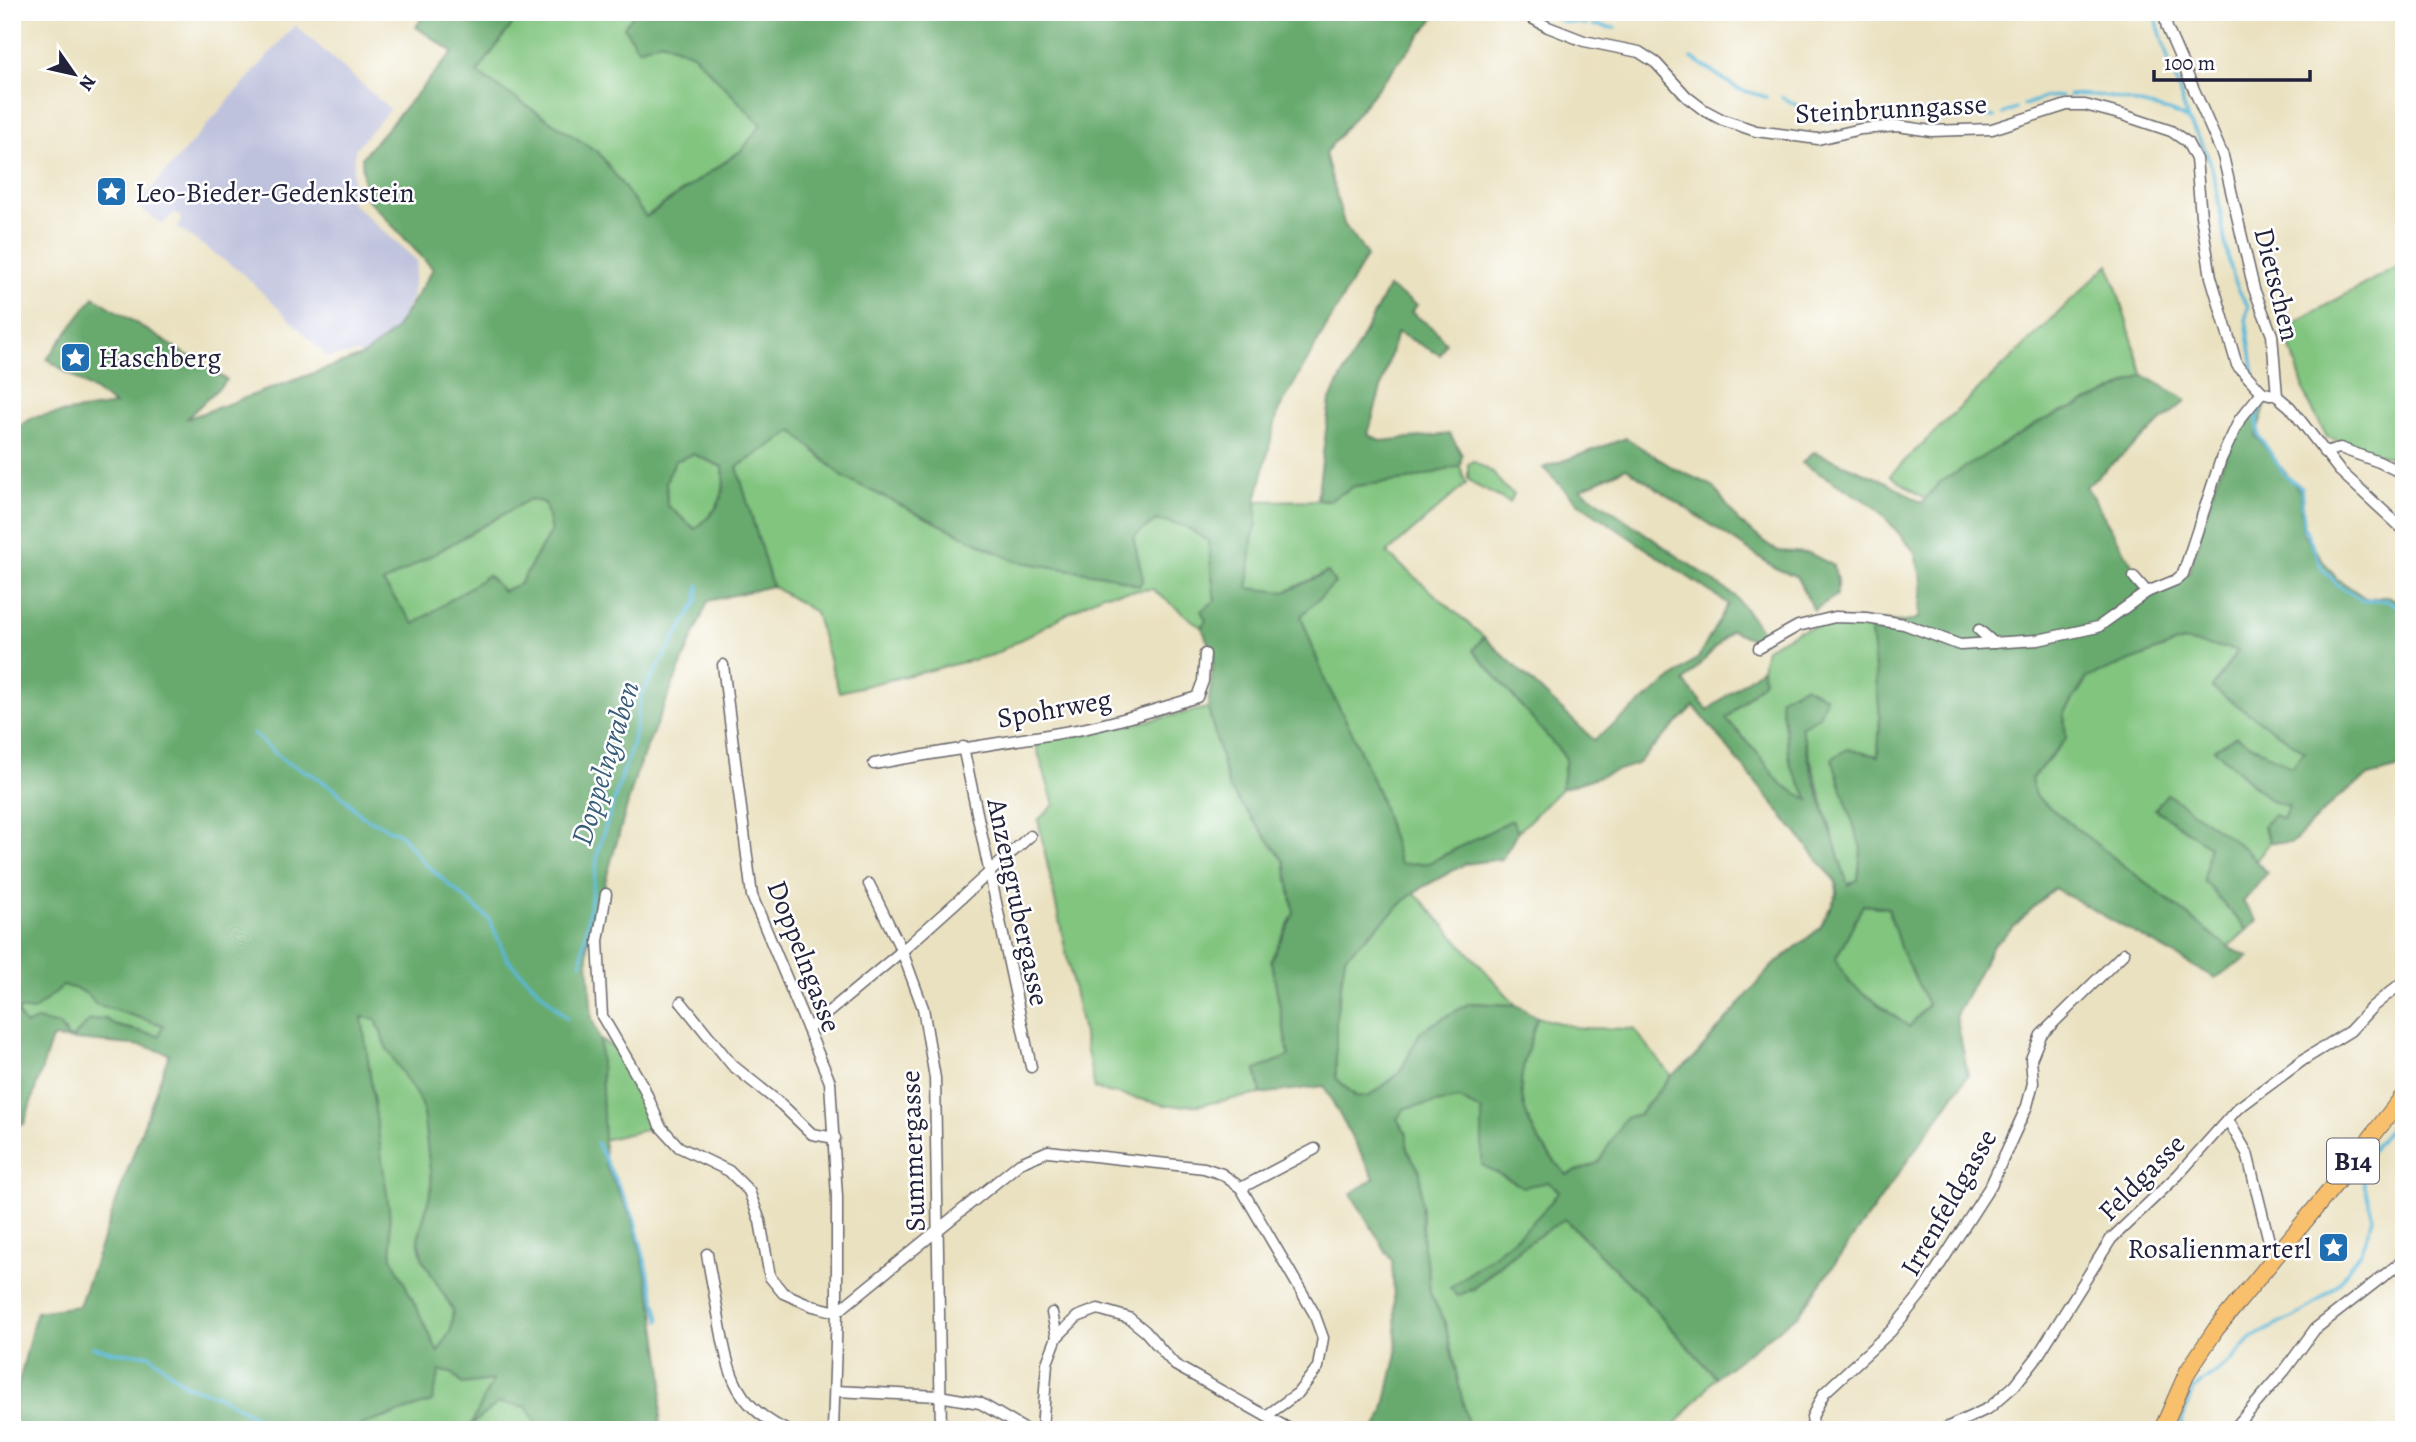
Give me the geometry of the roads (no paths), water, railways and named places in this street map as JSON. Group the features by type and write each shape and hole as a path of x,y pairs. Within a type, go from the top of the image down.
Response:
{"main road":[{"name":"B14","path":"2162,1430 2188,1371 2247,1288 2300,1227 2404,1095"}],"street":[{"name":"Steinbrunngasse","path":"1521,12 1548,27 1584,41 1639,52 1656,63 1687,97 1704,110 1723,120 1756,131 1818,139 1861,129 1898,126 1931,131 1992,128 2067,105 2085,105 2171,131 2188,142 2196,159 2201,216 2211,277 2237,365 2262,392 2277,397"},
{"name":"Dietschen","path":"2164,12 2167,28 2223,156 2254,289 2272,335 2277,397"},
{"path":"1759,648 1798,626 1835,617 1866,618 1904,624 1960,645 2038,640 2098,626 2147,592 2176,580 2183,574 2221,459 2240,419 2262,392"},
{"path":"2277,397 2290,407 2339,470 2404,530"},
{"path":"2324,452 2340,448 2404,474"},
{"path":"2134,577 2147,592"},
{"path":"1979,630 1994,643"},
{"name":"Spohrweg","path":"874,764 963,747 1078,730 1197,697 1203,681 1205,654"},
{"name":"Doppelngasse","path":"723,665 752,896 830,1082 835,1138 837,1312 833,1430"},
{"name":"Anzengrubergasse","path":"963,747 1031,1067"},
{"path":"808,1029 902,951 1030,836"},
{"name":"Summergasse","path":"869,884 902,951 923,1008 935,1078 941,1430"},
{"path":"606,894 598,941 602,1016 644,1087 660,1126 679,1147 729,1171 749,1191 760,1221 770,1277 783,1293 813,1307 837,1312 1020,1163 1048,1151 1204,1168 1222,1174 1241,1188 1314,1313 1323,1338 1318,1367 1298,1393 1266,1416"},
{"name":"Irrenfeldgasse","path":"1814,1430 1812,1417 1824,1393 1891,1331 1921,1294 1991,1185 2027,1106 2033,1083 2031,1059 2041,1035 2124,953"},
{"name":"Feldgasse","path":"1942,1430 1989,1408 2015,1385 2037,1357 2111,1239 2178,1175 2246,1101 2350,1031 2372,1007 2404,981"},
{"path":"681,1002 732,1065 782,1105 812,1134 835,1138"},
{"path":"2228,1120 2246,1153 2273,1257"},
{"path":"1241,1188 1315,1149"},
{"path":"707,1254 729,1373 740,1394 761,1416 786,1430"},
{"path":"2233,1430 2285,1370 2315,1329 2404,1260"},
{"path":"1042,1430 1046,1363 1057,1337 1077,1317 1098,1309 1129,1318 1175,1365 1291,1430"},
{"path":"1052,1313 1057,1337"},
{"path":"835,1391 939,1396 980,1403 1026,1430"}],"waterway":[{"path":"1546,12 1564,22 1586,24"},
{"path":"2154,12 2169,62"},
{"path":"1593,25 1615,28"},
{"path":"1692,58 1738,89 1766,97"},
{"path":"2174,73 2188,121"},
{"path":"2069,95 2098,95 2174,113 2185,119 2198,136 2214,177 2230,266 2237,287 2248,306 2246,318 2254,375"},
{"path":"2024,105 2046,97 2061,96"},
{"path":"1782,97 1823,120 1833,121"},
{"path":"2003,114 2016,108"},
{"path":"1956,117 1968,113 1994,117"},
{"path":"1902,117 1949,119"},
{"path":"1855,120 1875,118"},
{"path":"2262,403 2257,419 2259,436 2286,476 2301,487 2304,526 2322,568 2338,585 2364,601 2387,600 2404,609"},
{"name":"Doppelngraben","path":"581,963 599,847 633,742 641,696 697,602 699,585"},
{"path":"253,733 284,761 336,790 362,816 401,835 424,863 489,919 507,959 567,1018"},
{"path":"2179,1430 2193,1389 2230,1362 2253,1337 2305,1311 2339,1283 2361,1250 2373,1218 2362,1176 2364,1167 2373,1150 2404,1112"},
{"name":"Doppelngraben","path":"597,1143 634,1217 660,1320"},
{"path":"93,1347 150,1355 185,1385 219,1396 279,1430"}],"place":[{"name":"Leo-Bieder-Gedenkstein","path":"112,192"},
{"name":"Haschberg","path":"75,357"},
{"name":"Rosalienmarterl","path":"2334,1248"}]}
